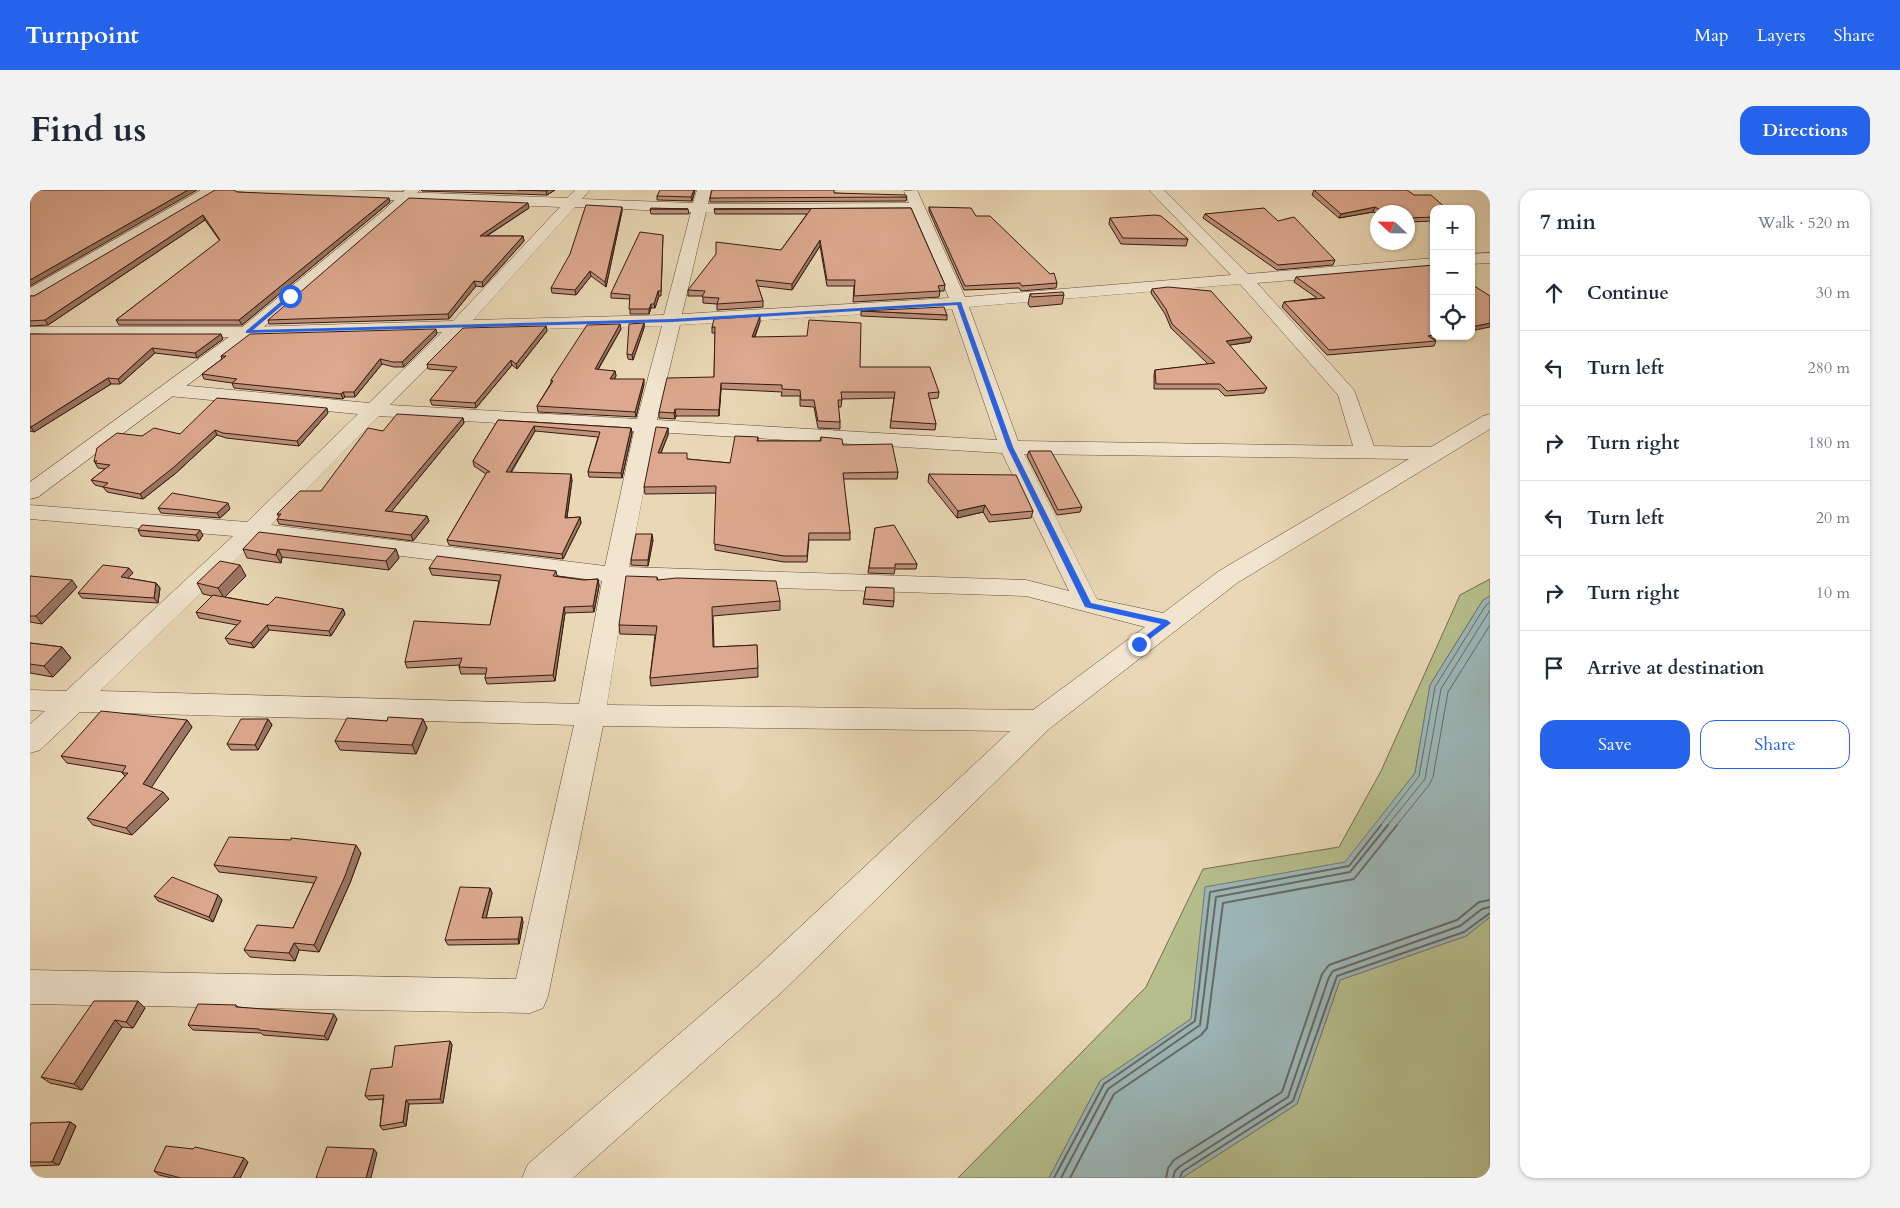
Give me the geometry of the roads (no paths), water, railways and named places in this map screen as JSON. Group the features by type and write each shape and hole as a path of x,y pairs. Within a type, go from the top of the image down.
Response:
{"street":[{"path":"30,295 211,190"},
{"path":"239,190 702,199 914,199 959,303 1010,447 1088,605"},
{"path":"1156,190 1244,279 1347,394 1366,452"},
{"path":"30,492 248,332 389,213 410,193"},
{"path":"30,742 253,530 374,410 458,326 578,196"},
{"path":"30,987 530,996 591,715 615,575 646,425 702,199"},
{"path":"1475,259 1490,258"},
{"path":"30,332 248,332 672,320 959,303 1430,262"},
{"path":"169,390 374,410 1010,447 1434,453"},
{"path":"542,1178 769,980 1038,721 1228,577 1490,420"},
{"path":"30,512 253,530 615,575 1026,588 1088,605 1167,623"},
{"path":"30,700 591,715 1038,721"}],"water":[{"path":"1490,596 1490,917 1466,936 1340,980 1297,1104 1182,1178 1049,1178 1100,1081 1191,1019 1205,887 1345,862 1415,773 1430,685 1483,600"}]}
